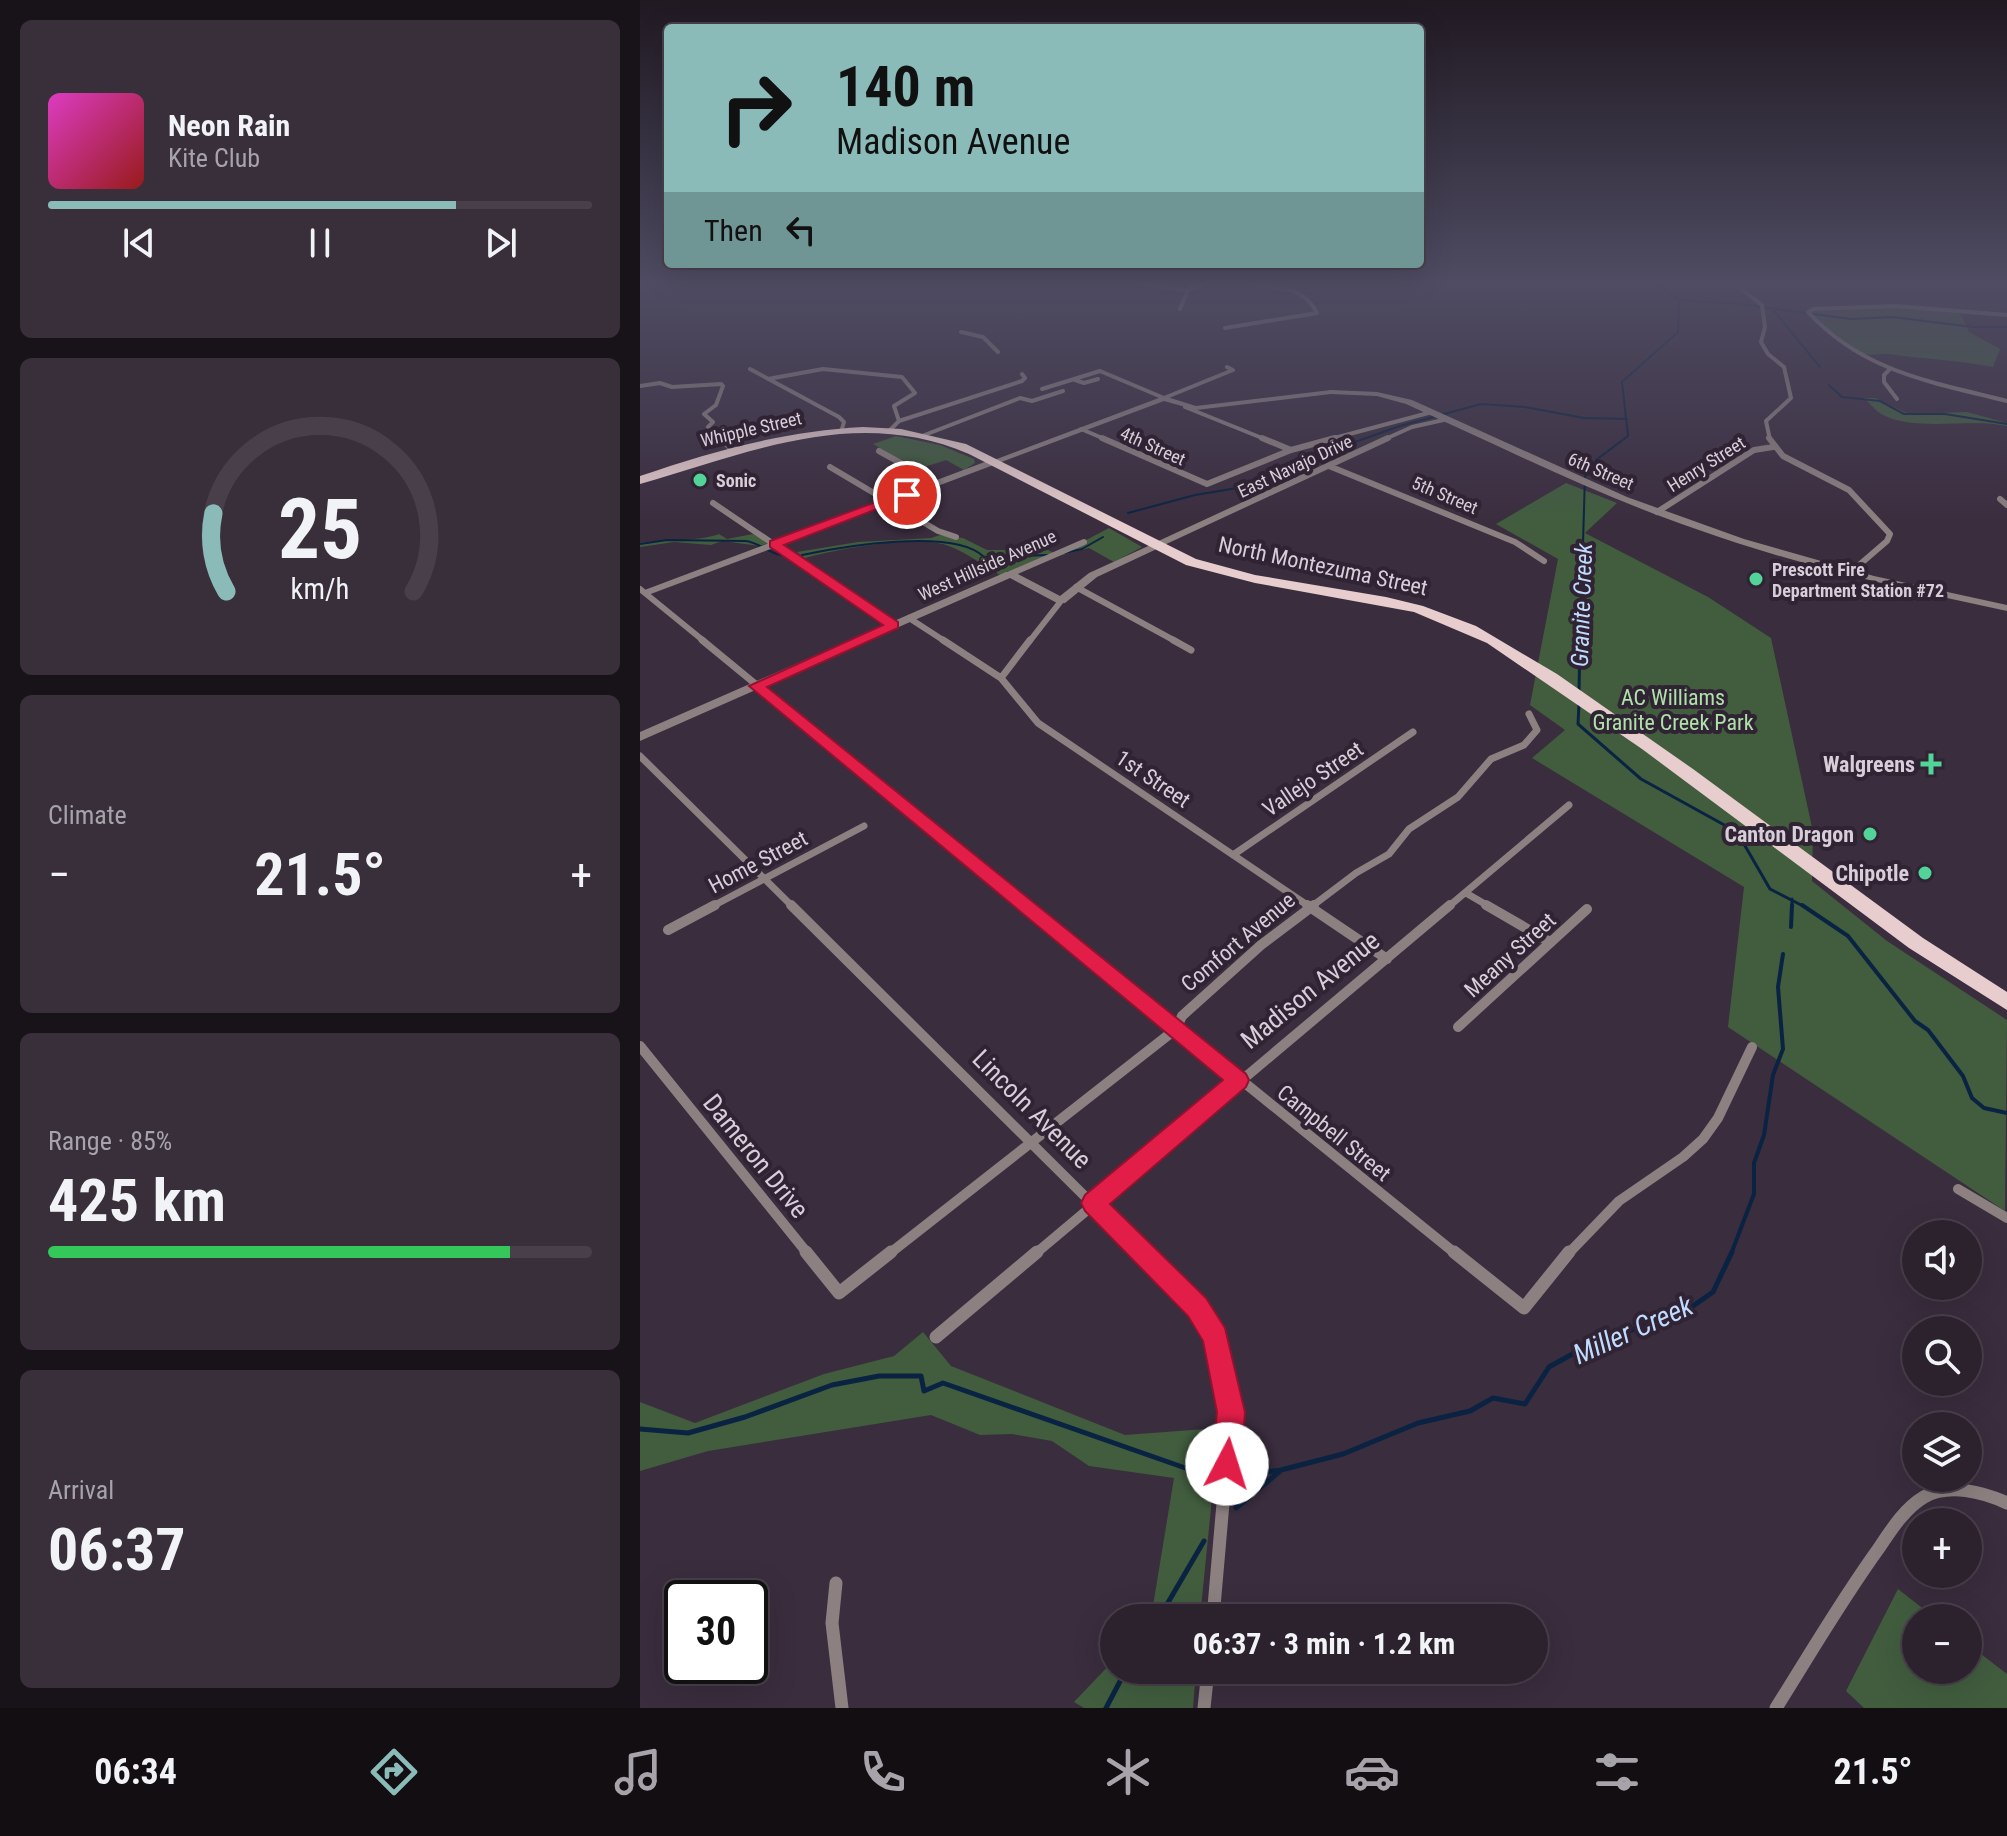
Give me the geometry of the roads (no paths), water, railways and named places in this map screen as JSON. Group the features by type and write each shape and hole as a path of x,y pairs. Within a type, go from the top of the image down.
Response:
{"main road":[{"name":"Whipple Street","path":"640,480 732,449 788,437 841,432 922,436"},
{"name":"North Montezuma Street","path":"922,436 964,447 1191,562 1249,580 1382,600 1419,609 1484,635 1679,765 1918,944 2007,1002"}],"street":[{"path":"1781,365 1791,398 1766,421 1766,431 1773,447 1797,465 1849,490 1890,534 1887,541 1851,572"},
{"path":"1879,365 1889,370 2007,401"},
{"path":"642,592 890,502 1233,370 1227,367"},
{"path":"750,369 839,417 844,422 841,432"},
{"path":"768,379 823,369 902,377 915,393 894,406 899,421"},
{"path":"1889,370 1884,375 1884,382 1897,399"},
{"path":"1042,389 1100,371 1291,450 1438,415"},
{"path":"888,432 899,421 1022,381 1025,378 1022,374"},
{"path":"1072,388 1098,379"},
{"path":"1074,380 1084,383"},
{"path":"640,386 660,383 672,387 721,384 716,405 704,414 713,422 708,427 732,449"},
{"path":"922,436 1020,398 1032,401 1063,391"},
{"name":"6th Street","path":"1185,407 1349,391 1394,397 1575,479 1741,541 1851,572 2007,608"},
{"name":"East Navajo Drive","path":"1157,545 1438,415"},
{"name":"4th Street","path":"1081,429 1200,482 1214,483 1291,450"},
{"name":"Henry Street","path":"1657,512 1754,450 1773,447"},
{"path":"879,451 937,483"},
{"name":"5th Street","path":"1329,466 1515,542 1544,561"},
{"path":"830,467 938,531 956,537"},
{"path":"2000,499 2007,505"},
{"path":"713,503 893,625"},
{"name":"West Hillside Avenue","path":"640,737 1084,542"},
{"path":"1001,678 1061,601 1076,587 1157,545"},
{"path":"1010,574 1061,601"},
{"path":"1076,587 1191,650"},
{"name":"Campbell Street","path":"642,592 1238,1080 1524,1308 1617,1202 1679,1163 1705,1137 1723,1110 1739,1069 1752,1047"},
{"name":"1st Street","path":"909,618 1001,678 1038,723 1387,959"},
{"name":"Comfort Avenue","path":"839,1293 1176,1029 1182,1016 1310,907 1356,873 1389,854 1409,829 1458,797 1491,759 1524,745 1537,732 1529,714"},
{"name":"Vallejo Street","path":"1233,855 1413,732"},
{"name":"Lincoln Avenue","path":"640,756 767,878 1197,1307 1216,1337 1231,1412 1214,1604"},
{"name":"Madison Avenue","path":"936,1337 1238,1080 1569,805"},
{"name":"Home Street","path":"668,930 864,826"},
{"path":"1466,893 1550,942"},
{"name":"Meany Street","path":"1458,1027 1587,909"},
{"name":"Dameron Drive","path":"640,1046 839,1293"},
{"path":"1958,1189 2007,1218"},
{"path":"1776,1708 1894,1526 1922,1498 1953,1490 1990,1495 2007,1503"},
{"path":"836,1583 832,1623 842,1708"},
{"path":"1204,1708 1207,1684"}],"waterway":[{"name":"Granite Creek","path":"1626,419 1622,382 1641,365"},
{"path":"1829,385 1842,397 1880,401 1904,414 1945,414 2007,424"},
{"path":"1128,513 1195,495 1261,484 1297,469 1318,455 1400,426 1481,404 1525,407 1584,418 1626,419"},
{"name":"Granite Creek","path":"1580,642 1585,476 1596,460 1628,436 1626,419"},
{"path":"1065,553 1082,549 1103,537"},
{"path":"640,544 667,540 746,541 786,556"},
{"path":"802,555 868,544 923,541 969,548 984,557 1049,555"},
{"name":"Granite Creek","path":"1579,692 1580,640"},
{"name":"Granite Creek","path":"1579,704 1578,724 1641,779 1737,832 1770,889 1792,900"},
{"name":"Granite Creek","path":"1792,900 1805,907"},
{"name":"Granite Creek","path":"1792,900 1792,905"},
{"name":"Miller Creek","path":"1791,927 1792,905"},
{"name":"Granite Creek","path":"1805,907 1848,936 1915,1021 1928,1030 1963,1076 1972,1098 1984,1108 2007,1113"},
{"name":"Miller Creek","path":"1731,1254 1754,1194 1754,1163 1764,1135 1773,1075 1783,1049 1778,987 1783,954"},
{"name":"Miller Creek","path":"1237,1476 1281,1470 1343,1454 1418,1423 1470,1411 1493,1398 1525,1404 1549,1367 1576,1352 1693,1306 1713,1292 1732,1252"},
{"path":"640,1429 688,1433 745,1417 832,1385 879,1376 921,1376 924,1391 943,1383 1191,1470 1216,1475"},
{"path":"1236,1508 1279,1472"},
{"path":"1167,1604 1204,1541"},
{"path":"1106,1708 1119,1684"}],"place":[{"name":"Sonic","path":"700,480"},
{"name":"Prescott Fire Department Station #72","path":"1756,579"},
{"name":"Walgreens","path":"1931,764"},
{"name":"Canton Dragon","path":"1870,834"},
{"name":"Chipotle","path":"1925,873"}],"park label":[{"name":"AC Williams Granite Creek Park","path":"1673,710"}]}
